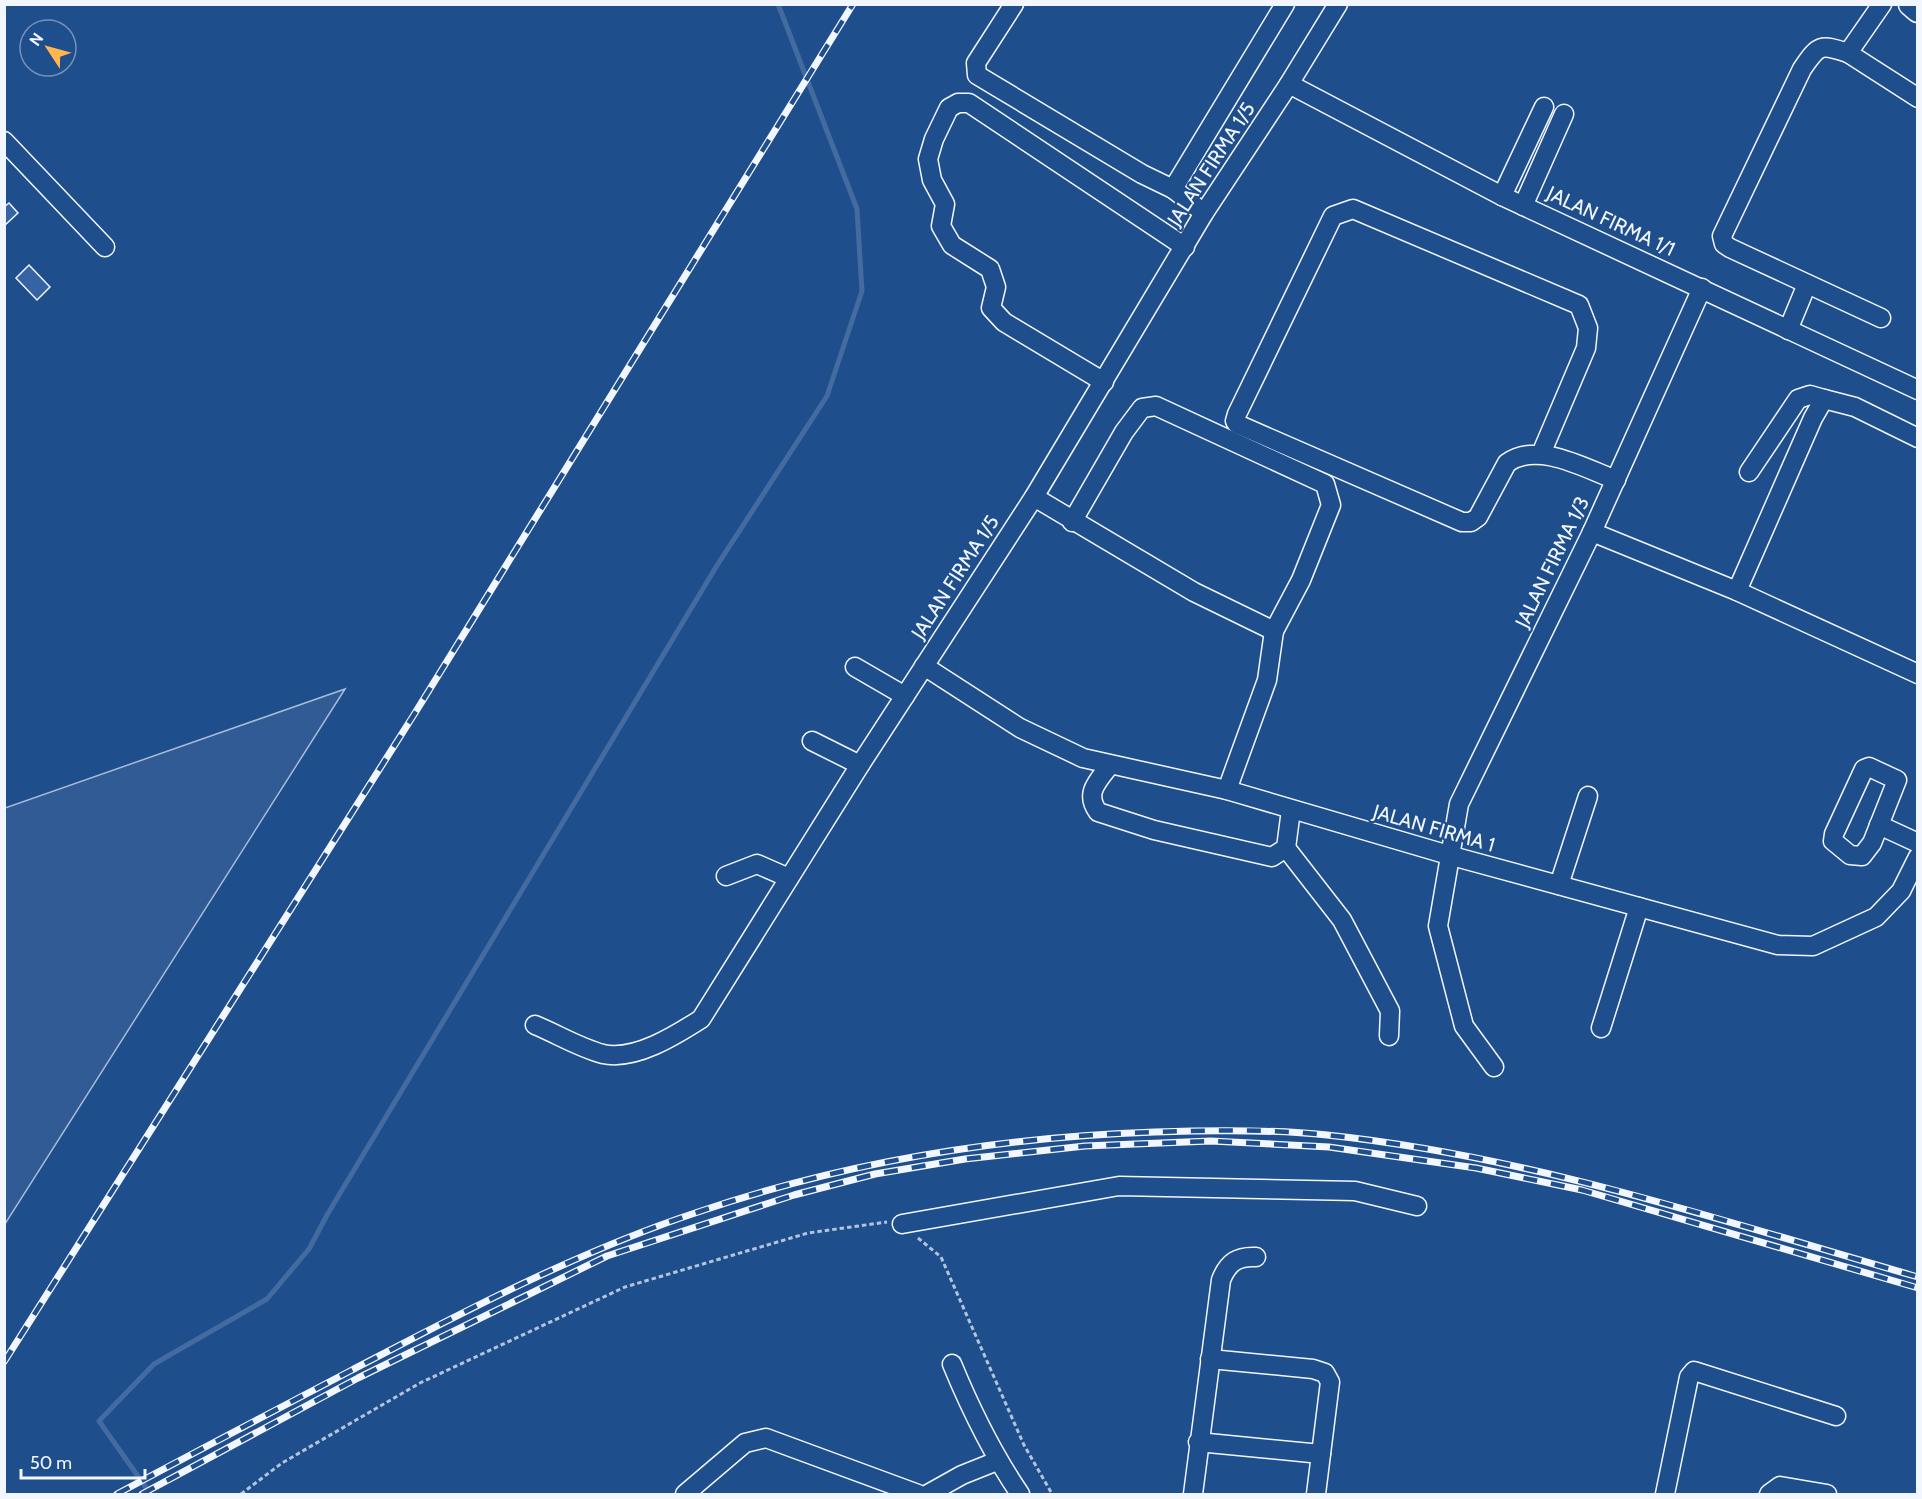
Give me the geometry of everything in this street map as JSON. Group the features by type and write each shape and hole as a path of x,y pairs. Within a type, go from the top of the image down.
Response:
{"main road":[{"path":"1911,4 1917,10"}],"street":[{"path":"1014,4 976,63 977,75 1142,174 1173,189 1204,213"},
{"path":"1173,189 1285,4"},
{"name":"JALAN FIRMA 1/5","path":"535,1025 605,1054 638,1051 667,1040 701,1019 860,765 1034,497 1204,213 1289,84 1338,4"},
{"path":"1848,53 1882,4"},
{"path":"1881,318 1730,248 1724,244 1722,236 1802,69 1816,49 1826,46 1848,53 1917,98"},
{"name":"JALAN FIRMA 1/1","path":"1289,84 1502,196 1917,390"},
{"path":"1104,382 1004,322 991,308 996,287 990,269 952,245 941,226 945,204 932,180 928,159 934,139 950,108 957,103 969,103 1185,247"},
{"path":"1502,196 1544,107"},
{"path":"1523,206 1564,114"},
{"path":"4,141 105,247"},
{"path":"1541,454 1586,348 1588,328 1579,305 1353,209 1334,216 1237,414 1235,421 1237,424 1462,522 1471,522 1478,517 1507,463 1514,458 1541,454 1616,480"},
{"path":"1788,330 1807,284"},
{"name":"JALAN FIRMA 1/3","path":"1494,1067 1464,1026 1438,926 1452,856 1459,804 1592,532 1702,288"},
{"path":"1749,472 1798,399 1810,395 1855,407 1917,438"},
{"path":"1737,591 1813,418 1824,399"},
{"path":"1072,522 1124,432 1142,408 1156,406 1326,484 1331,505 1301,580 1274,631 1267,680 1227,790"},
{"path":"1034,497 1072,522 1194,592 1274,631"},
{"path":"1592,532 1737,591 1917,674"},
{"name":"JALAN FIRMA 1","path":"924,666 1020,728 1083,758 1227,790 1452,856 1778,945 1813,946 1876,917 1901,891 1917,857"},
{"path":"855,667 905,696"},
{"path":"812,741 860,765"},
{"path":"1110,765 1091,789 1092,804 1098,812 1154,830 1272,857 1286,848"},
{"path":"1869,767 1897,780 1879,825 1862,856 1850,855 1833,840 1864,769 1869,767"},
{"path":"1559,885 1588,796"},
{"path":"1290,810 1286,848 1342,920 1390,1011 1389,1036"},
{"path":"1879,825 1917,843"},
{"path":"726,876 757,864 789,878"},
{"path":"1601,1028 1639,907"},
{"path":"902,1224 1119,1186 1355,1191 1416,1206"},
{"path":"1193,1494 1198,1442 1224,1272 1236,1260 1244,1256 1256,1257"},
{"path":"1210,1359 1313,1369 1325,1373 1330,1382 1316,1494"},
{"path":"952,1364 962,1393 997,1461 1020,1494"},
{"path":"1665,1494 1689,1377 1694,1371 1836,1416"},
{"path":"685,1494 745,1443 766,1438 918,1494"},
{"path":"1198,1442 1321,1454"},
{"path":"928,1494 963,1475 997,1461"},
{"path":"1769,1494 1780,1486 1796,1492 1827,1494"}],"path":[{"path":"241,1494 282,1463 420,1383 625,1287 808,1233 879,1221 902,1224 941,1257 1024,1445 1052,1494"}],"shaded area":[{"path":"345,689 5,1224 5,808"}],"building":[{"path":"9,203 18,213 4,226 4,207"},
{"path":"29,265 50,287 37,300 16,278"}],"waterway":[{"path":"145,1494 147,1489 99,1421 154,1364 267,1299 309,1249 327,1215 716,567 827,396 862,291 857,209 778,4"}],"railway":[{"path":"4,1362 415,713 853,4"},
{"path":"117,1494 437,1326 609,1245 753,1194 866,1166 981,1146 1097,1135 1219,1130 1306,1133 1402,1145 1551,1174 1699,1213 1918,1277"},
{"path":"142,1494 358,1378 607,1256 794,1195 875,1174 965,1159 1085,1146 1211,1141 1329,1147 1476,1168 1582,1190 1918,1288"}]}
